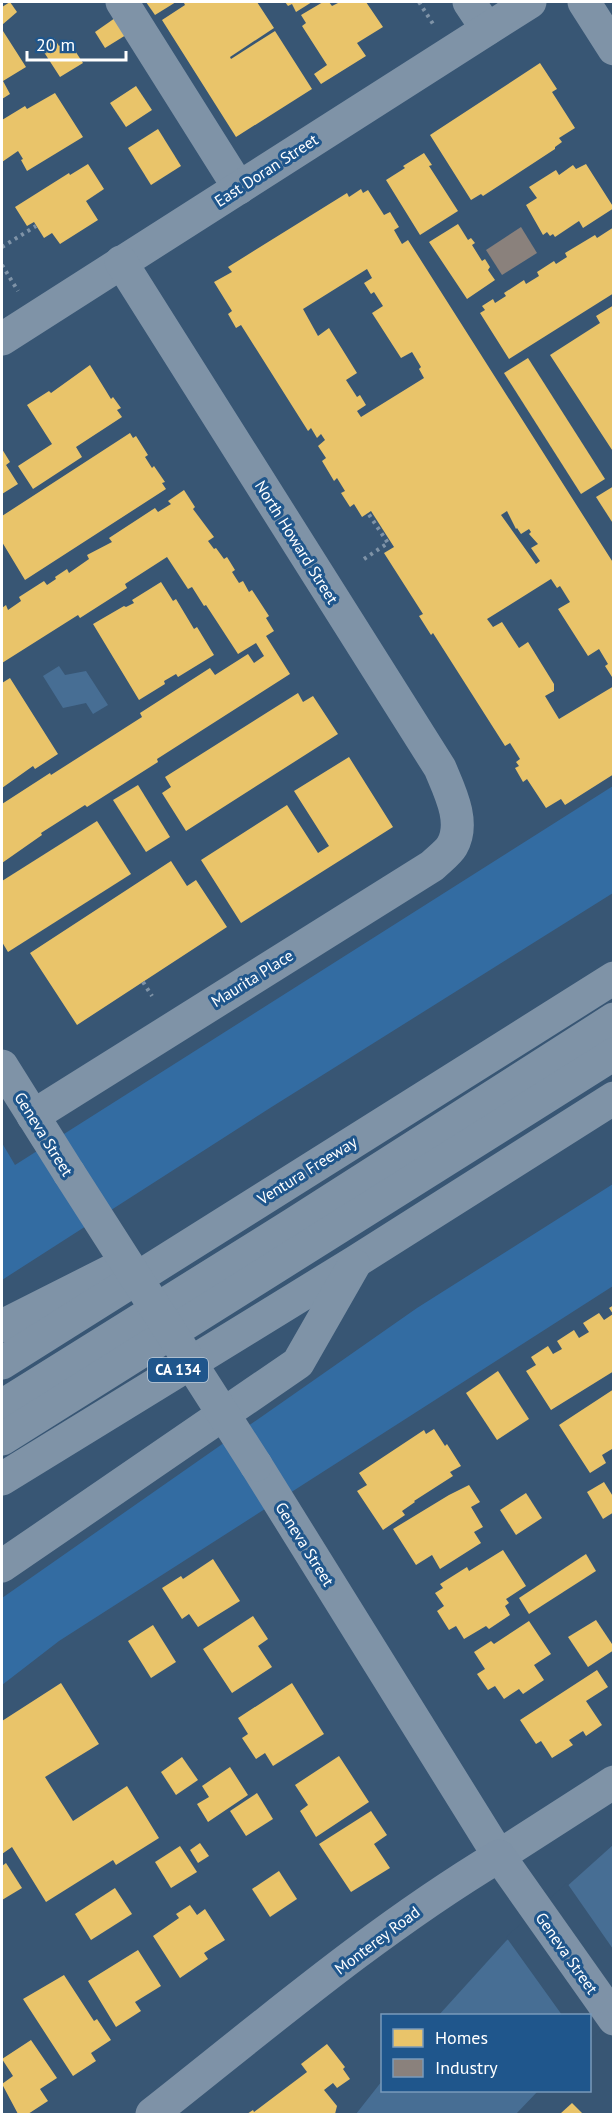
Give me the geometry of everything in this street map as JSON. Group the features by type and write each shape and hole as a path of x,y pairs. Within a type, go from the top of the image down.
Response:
{"main road":[{"path":"122,2 239,188"},
{"path":"469,2 487,29"},
{"name":"East Doran Street","path":"2,339 530,2"},
{"path":"584,2 614,49"},
{"name":"North Howard Street","path":"121,262 440,768 454,802 457,828"},
{"name":"Maurita Place","path":"33,1116 432,866 452,846 457,828"},
{"name":"Ventura Freeway","path":"2,1363 614,978"},
{"path":"2,1406 295,1223 614,1019"},
{"path":"2,1439 614,1054"},
{"name":"Geneva Street","path":"2,1066 256,1466 499,1856 614,2019"},
{"name":"CA 134","path":"2,1479 355,1262 614,1098"},
{"path":"2,1326 285,1185"},
{"path":"2,1566 298,1363 355,1262"},
{"name":"Monterey Road","path":"152,2115 303,1995 443,1890 614,1782"}],"path":[{"path":"2,247 36,225"},
{"path":"364,559 388,543 368,513"},
{"path":"143,982 152,996"}],"shaded area":[{"path":"59,666 65,675 86,671 108,705 93,714 86,703 63,708 43,676"},
{"path":"613,786 613,893 270,1108 2,1280 2,1143 15,1165"},
{"path":"613,1184 613,1286 59,1641 2,1685 2,1598 417,1308"},
{"path":"613,1845 613,2015 440,2014 506,1941"},
{"path":"381,2082 381,2092 537,2092 516,2114 356,2114"}],"pier":[{"path":"567,1883 613,1949 614,2019 591,2039 591,2014 561,2014 506,1937"}],"building: Homes":[{"path":"10,2 17,12 2,25 2,7"},
{"path":"146,2 176,2 155,15"},
{"path":"186,2 257,2 274,28 230,57 231,59 275,31 312,89 236,137 162,20"},
{"path":"285,2 312,2 296,12 292,4 288,6"},
{"path":"323,2 329,2 332,6 340,2 366,2 383,27 357,43 366,56 321,84 314,74 327,65 302,26 306,23 301,15"},
{"path":"115,18 126,35 105,48 95,32"},
{"path":"2,32 26,67 3,81 10,94 2,99"},
{"path":"54,38 59,46 68,40 83,63 60,77 40,46"},
{"path":"540,63 557,89 552,92 575,128 559,138 562,142 555,149 483,196 481,194 471,200 430,135"},
{"path":"136,86 152,110 126,127 110,103"},
{"path":"55,93 83,137 27,171 18,151 2,162 2,120 25,106 27,109"},
{"path":"158,129 181,166 151,185 128,148"},
{"path":"424,153 432,165 429,166 458,211 420,235 386,180"},
{"path":"88,164 104,189 86,201 98,220 60,244 52,233 44,238 34,222 27,226 15,207 69,173 70,175"},
{"path":"586,164 614,208 583,228 579,221 555,237 553,234 550,236 547,232 543,235 526,205 537,198 529,187 556,170 559,175 573,165 576,169"},
{"path":"361,189 363,193 368,190 384,215 390,212 399,227 394,230 402,244 408,240 614,564 614,676 612,677 605,666 608,664 599,649 588,656 558,609 570,602 560,586 557,588 551,579 487,619 493,627 502,622 519,648 528,642 554,684 554,691 545,696 559,719 614,686 614,774 565,805 561,799 546,808 527,779 523,782 515,768 519,766 516,762 520,759 510,743 505,746 433,633 431,635 419,616 423,614 384,553 394,547 371,511 362,517 354,504 350,507 341,493 345,491 337,478 334,481 322,461 326,458 318,446 325,440 321,434 317,438 311,428 308,431 241,325 236,328 228,314 232,311 214,282 232,272 228,267 347,193 349,197","holes":["367,269 372,278 364,283 371,294 374,292 383,306 372,313 401,358 412,352 421,367 419,369 424,378 361,417 357,411 366,405 360,395 357,397 346,380 357,373 329,328 318,336 303,309","507,511 516,529 521,534 529,529 531,532 529,534 538,544 531,548 540,561 536,564 501,515"]},
{"path":"458,224 468,240 471,238 475,243 472,245 482,261 485,259 490,267 488,270 495,280 467,299 429,242"},
{"path":"614,227 614,293 509,359 480,313 485,310 482,306 493,299 495,303 506,296 504,293 524,280 526,284 539,276 537,272 554,261 556,264 567,257 565,253 595,235 597,238"},
{"path":"614,305 614,453 550,355 600,323 596,316"},
{"path":"528,358 605,479 581,494 504,373"},
{"path":"90,365 111,399 113,397 121,408 117,410 122,417 76,447 82,457 33,489 18,466 52,444 27,405 49,391 51,393"},
{"path":"130,433 133,438 136,436 148,455 145,457 165,482 162,483 166,489 25,580 2,542 2,516"},
{"path":"2,449 10,462 6,465 18,484 2,494"},
{"path":"614,486 614,525 596,497"},
{"path":"184,490 195,507 193,509 214,537 208,541 224,559 227,557 235,570 232,572 239,583 243,581 249,592 252,590 269,616 266,618 274,631 266,636 290,674 157,759 158,762 41,833 42,835 2,863 2,804 142,717 140,713 210,668 215,675 248,654 254,663 264,656 256,643 238,654 206,605 204,606 192,587 188,589 167,557 125,584 127,588 80,618 78,615 2,663 2,608 6,605 8,610 21,601 19,597 44,581 47,585 67,569 69,573 89,559 87,555 112,542 109,538 155,508 158,512 171,504 168,501"},
{"path":"161,582 173,601 176,599 194,629 197,627 214,655 178,677 176,674 164,681 165,684 139,700 93,624 124,606 134,603 132,600"},
{"path":"10,678 58,754 35,769 33,766 2,788 2,683"},
{"path":"298,693 303,702 313,696 338,734 186,831 162,793 171,787 165,777"},
{"path":"349,757 393,827 241,923 201,860 287,805 318,853 329,846 294,791"},
{"path":"138,785 170,837 146,852 113,800"},
{"path":"97,821 131,874 8,952 2,942 2,881"},
{"path":"171,861 187,886 196,880 227,927 77,1025 30,953"},
{"path":"614,1305 614,1371 551,1410 526,1371 536,1365 531,1357 548,1346 553,1354 562,1349 557,1341 574,1330 579,1338 589,1332 583,1323 599,1313 604,1320 613,1314 609,1308"},
{"path":"498,1371 529,1419 497,1440 466,1393"},
{"path":"614,1389 614,1451 612,1449 602,1455 606,1463 590,1473 559,1425"},
{"path":"434,1429 461,1466 450,1472 453,1476 414,1501 402,1511 405,1515 383,1530 357,1491 367,1485 359,1473 424,1430 426,1434"},
{"path":"604,1482 614,1498 614,1512 603,1519 587,1492"},
{"path":"469,1485 480,1502 471,1507 483,1527 474,1532 481,1543 440,1569 432,1555 416,1565 393,1529"},
{"path":"526,1493 542,1518 516,1535 500,1510"},
{"path":"503,1550 526,1586 506,1599 509,1603 505,1606 510,1615 489,1629 486,1626 464,1639 456,1626 449,1630 437,1611 444,1606 435,1593 443,1588 440,1584 467,1567 469,1571"},
{"path":"586,1554 596,1571 529,1614 519,1598"},
{"path":"213,1559 240,1601 198,1627 189,1614 182,1619 162,1588 181,1576 183,1579"},
{"path":"253,1616 268,1639 258,1646 272,1667 232,1693 203,1649"},
{"path":"596,1620 614,1650 588,1667 568,1637"},
{"path":"529,1621 551,1654 534,1665 544,1680 523,1694 519,1689 504,1699 495,1686 488,1690 477,1674 485,1669 474,1652 491,1641 494,1644"},
{"path":"153,1625 176,1662 151,1678 128,1641"},
{"path":"597,1670 608,1687 586,1701 602,1725 586,1736 583,1731 569,1740 573,1745 552,1758 541,1741 536,1744 520,1720"},
{"path":"61,1683 99,1744 45,1777 73,1821 127,1786 159,1838 116,1865 113,1860 46,1902 12,1847 2,1854 2,1721"},
{"path":"292,1683 324,1734 273,1766 265,1753 256,1759 242,1738 248,1734 238,1718"},
{"path":"339,1756 369,1802 316,1837 300,1811 308,1805 295,1785"},
{"path":"182,1757 198,1780 176,1795 161,1772"},
{"path":"230,1767 248,1795 208,1822 197,1804 209,1797 202,1786"},
{"path":"257,1793 273,1819 246,1836 230,1811"},
{"path":"371,1811 387,1835 374,1844 390,1868 351,1892 319,1844"},
{"path":"200,1843 209,1856 198,1863 190,1850"},
{"path":"180,1846 197,1872 171,1888 155,1862"},
{"path":"6,1863 22,1888 2,1900 2,1866"},
{"path":"279,1871 297,1899 270,1917 252,1889"},
{"path":"115,1888 132,1914 91,1940 75,1914"},
{"path":"190,1905 197,1915 205,1909 225,1940 204,1953 208,1959 180,1978 153,1936 179,1918 176,1914"},
{"path":"138,1950 161,1986 135,2002 141,2011 116,2027 88,1981"},
{"path":"64,1975 94,2021 97,2019 111,2040 91,2053 96,2061 73,2076 23,1999"},
{"path":"31,2040 57,2078 40,2089 48,2101 28,2114 18,2114 2,2084 13,2076 2,2059"},
{"path":"327,2044 345,2067 343,2069 350,2079 337,2088 333,2083 324,2090 337,2106 335,2114 247,2114 253,2110 254,2112 307,2072 301,2064"},
{"path":"572,2103 583,2114 560,2114"}],"building: Industry":[{"path":"521,227 537,253 502,275 486,250"}]}
